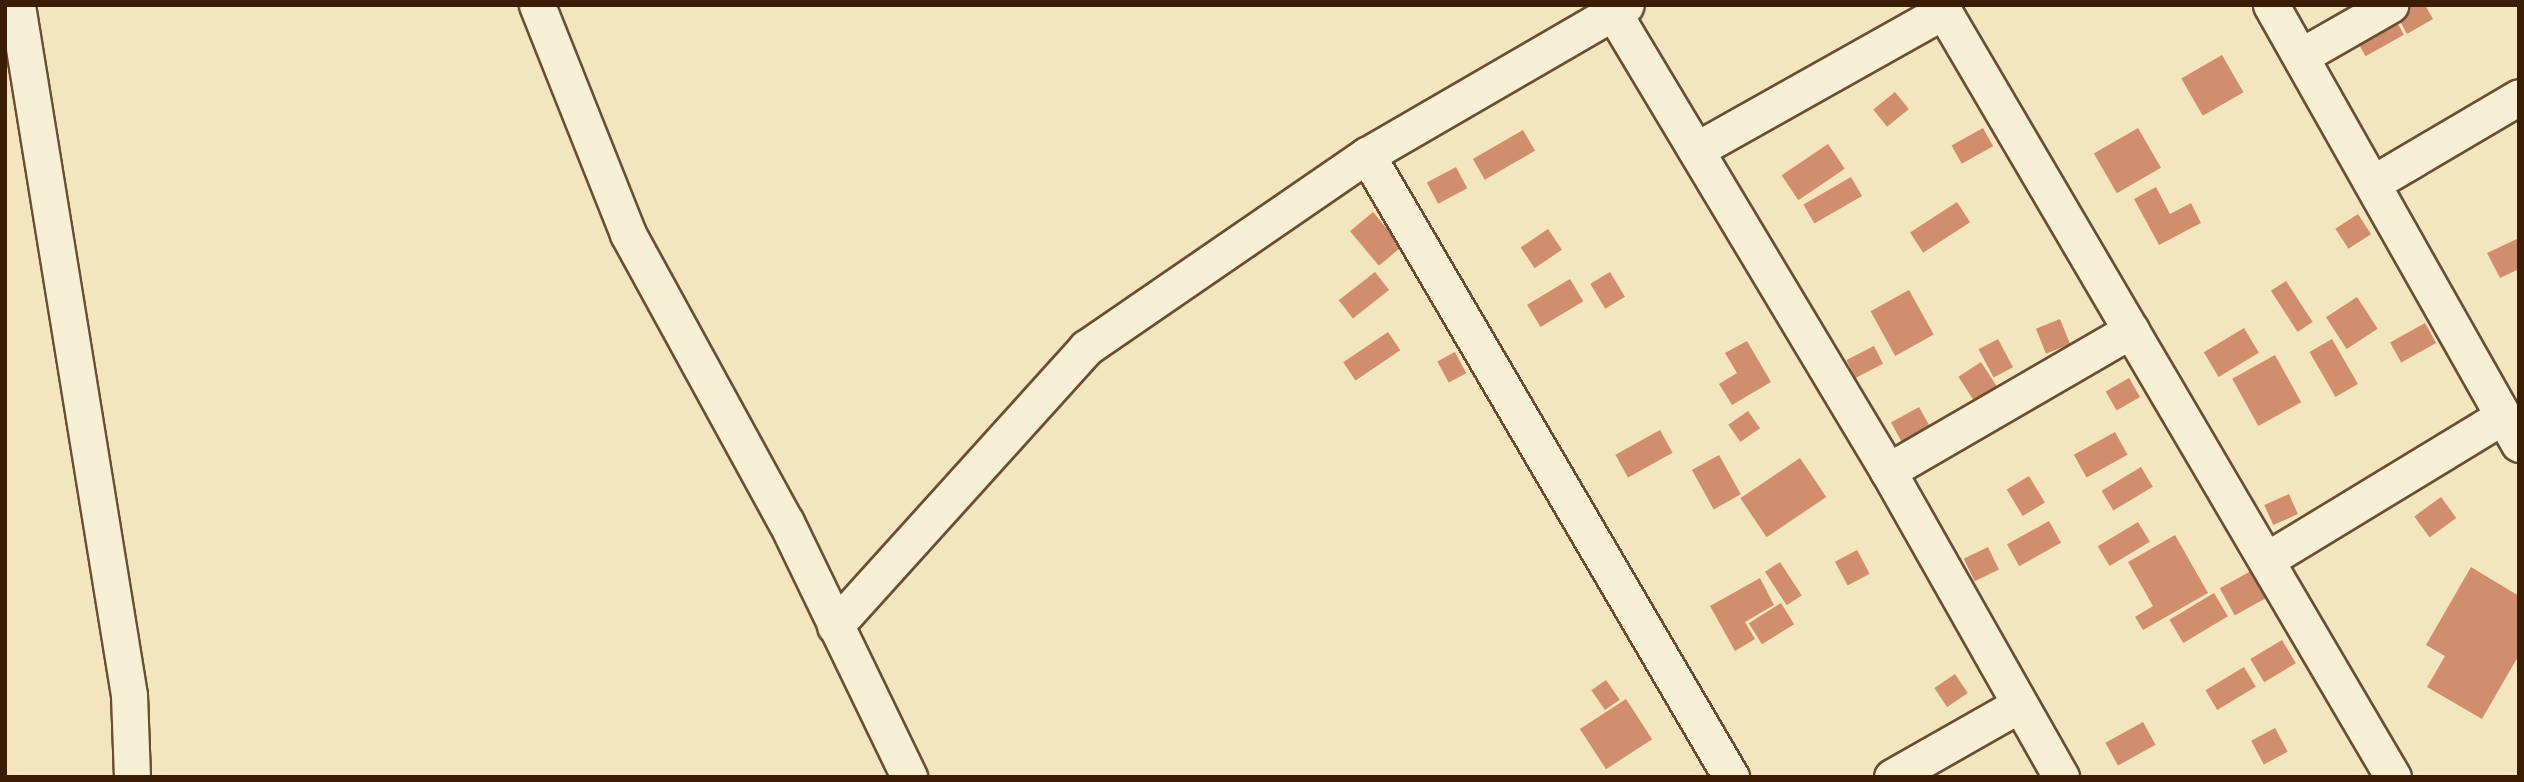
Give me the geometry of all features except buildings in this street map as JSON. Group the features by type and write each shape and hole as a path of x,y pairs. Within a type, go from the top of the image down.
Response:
{"street":[{"path":"17,5 128,695 132,777"},
{"path":"537,5 628,234 761,474 909,777"},
{"path":"2268,559 2511,430 2271,5"},
{"path":"2301,55 2390,5"},
{"path":"1696,150 1942,8 2268,559 2393,777"},
{"path":"835,626 1086,348 1367,155 1619,9 1696,150 1888,471 2060,777"},
{"path":"2373,183 2519,97"},
{"path":"1367,155 1731,777"},
{"path":"1888,471 2131,330"},
{"path":"1892,777 2019,705"}]}
